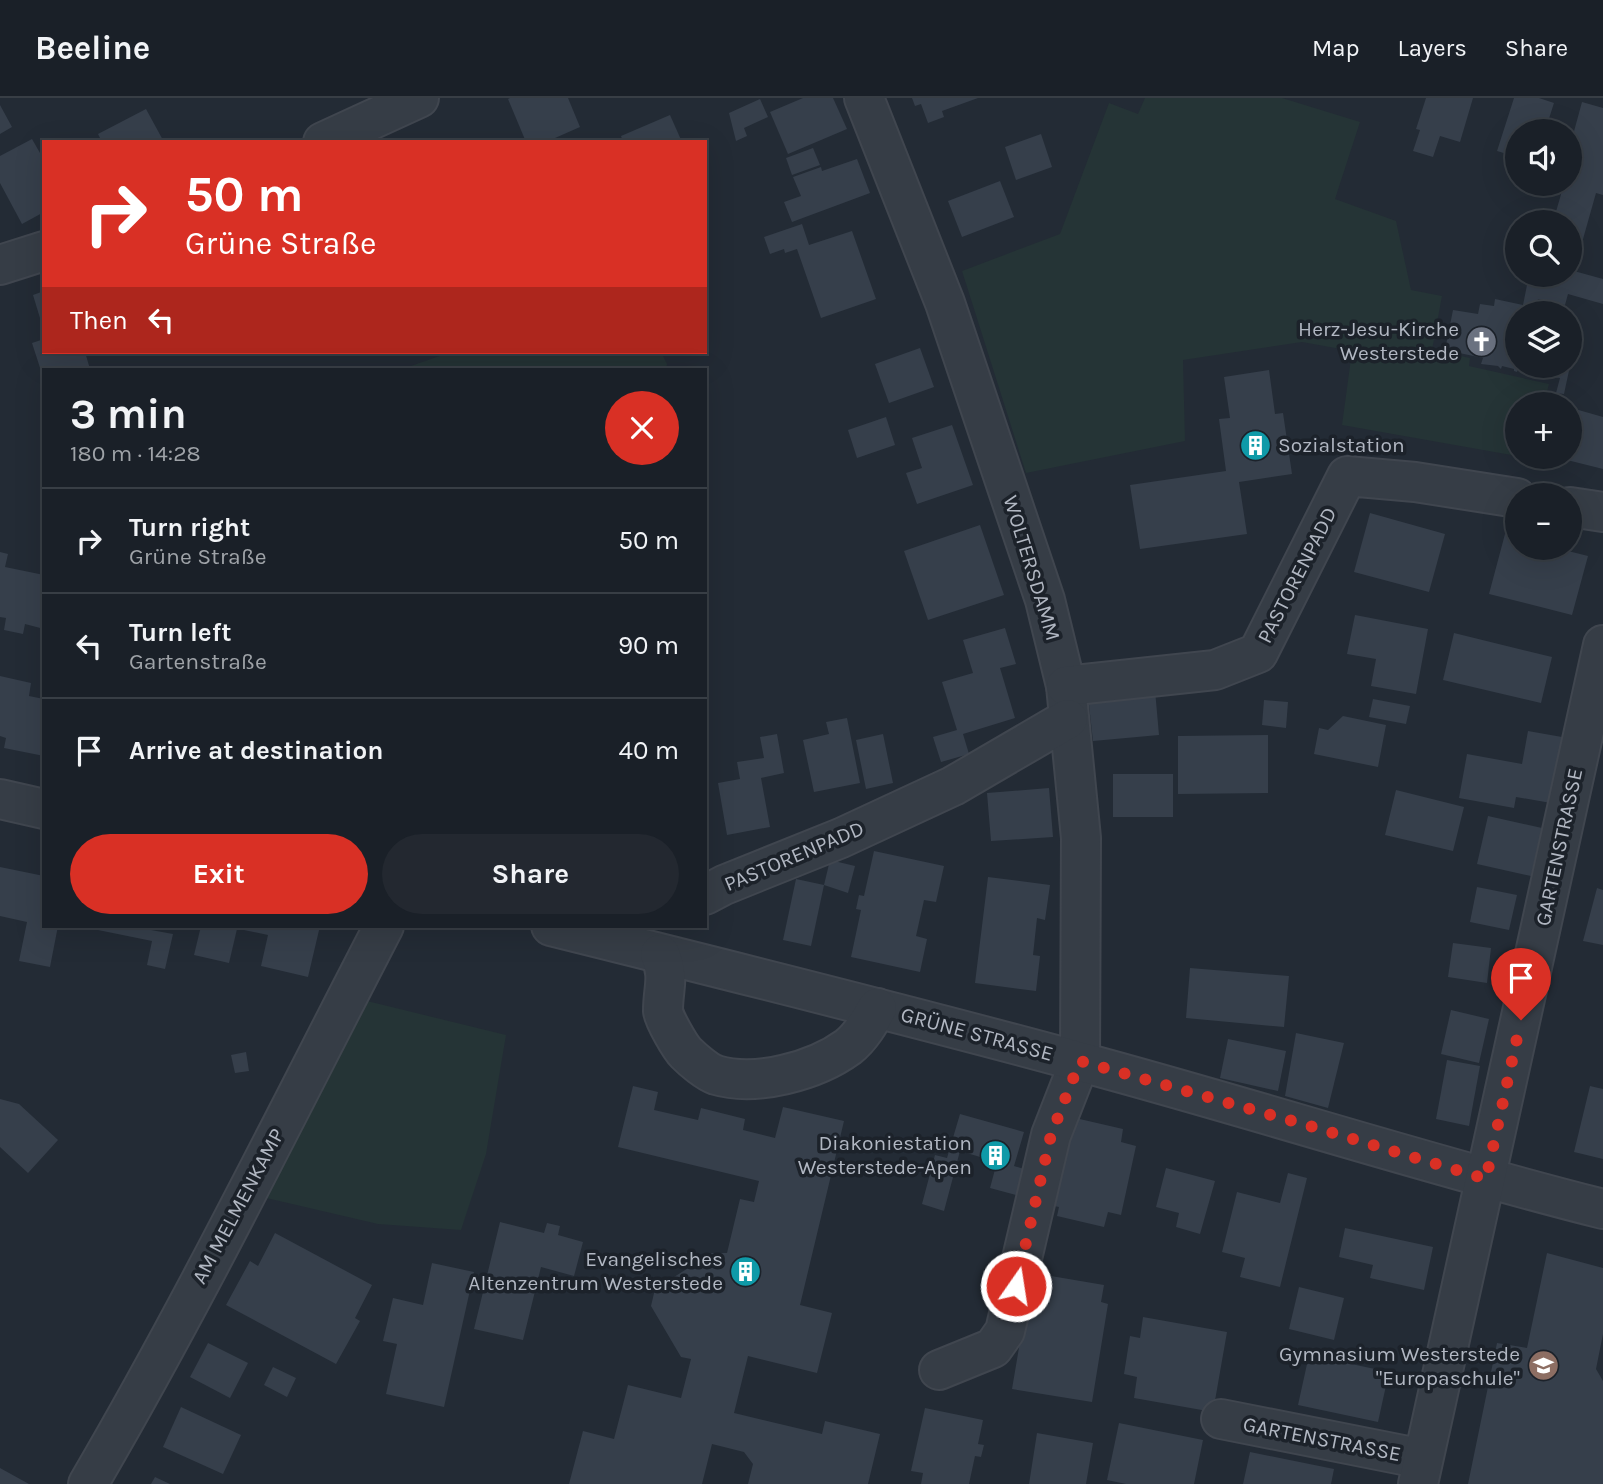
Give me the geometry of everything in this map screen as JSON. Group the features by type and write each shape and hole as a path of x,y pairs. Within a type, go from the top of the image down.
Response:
{"street":[{"path":"327,140 419,98"},
{"name":"WOLTERSDAMM","path":"864,98 945,303 1045,600 1067,703 1081,838 1080,1061"},
{"path":"0,265 42,252"},
{"name":"PASTORENPADD","path":"707,894 841,838 953,786 1067,703 1214,670 1258,653 1348,476 1415,482 1505,496"},
{"path":"1582,509 1603,512"},
{"name":"GARTENSTRASSE","path":"1221,1419 1421,1471 1603,645"},
{"path":"0,799 42,809"},
{"name":"AM MELMENKAMP","path":"88,1484 221,1241 383,928"},
{"name":"GRÜNE STRASSE","path":"563,928 652,943 877,1008 1080,1061 1310,1126 1486,1179 1603,1209"},
{"path":"652,943 667,971 663,1015 685,1053 714,1075 750,1081 787,1074 822,1062 850,1046 877,1008"},
{"path":"939,1370 993,1348 1005,1331 1051,1135 1080,1061"}],"shaded area":[{"path":"1145,98 1282,98 1360,122 1335,199 1396,221 1411,290 1442,296 1432,350 1470,358 1469,366 1505,374 1505,378 1522,378 1549,384 1547,392 1505,392 1505,454 1342,425 1352,351 1302,342 1183,360 1185,441 1026,473 962,271 1060,234 1109,103 1138,114"},
{"path":"445,354 662,354 667,364 666,368 408,367"},
{"path":"363,1000 506,1035 486,1154 461,1230 378,1224 262,1197"}],"building":[{"path":"568,98 580,127 551,140 525,140 508,99"},
{"path":"803,98 833,98 847,129 788,154 770,112"},
{"path":"912,98 978,98 942,111 944,117 928,123 921,104 915,106"},
{"path":"1426,98 1473,98 1460,142 1440,136 1433,157 1413,151 1420,130 1416,129"},
{"path":"1514,98 1539,98 1554,103 1549,119 1507,119"},
{"path":"760,99 768,117 744,128 747,136 736,141 729,113"},
{"path":"1582,102 1603,108 1603,195 1596,193 1582,243 1582,210 1556,210 1561,196 1582,196 1582,119 1577,119"},
{"path":"0,105 12,127 0,134"},
{"path":"146,109 163,140 101,140 98,134"},
{"path":"670,115 681,140 622,140 621,136"},
{"path":"1505,126 1505,153 1497,151"},
{"path":"1041,134 1052,167 1016,180 1005,147"},
{"path":"32,139 42,156 42,213 22,224 0,183 0,156"},
{"path":"813,148 820,165 792,175 786,158"},
{"path":"857,159 870,193 792,222 784,202 801,196 793,177"},
{"path":"1000,181 1014,217 962,237 948,201"},
{"path":"802,224 809,245 852,231 876,299 821,318 797,249 785,253 784,249 770,254 764,237"},
{"path":"1582,273 1603,279 1603,304 1568,294 1566,301 1524,301 1527,287 1582,287"},
{"path":"42,292 42,325 33,295"},
{"path":"1495,299 1505,301 1505,367 1502,366 1501,369 1498,366 1481,364 1483,358 1445,350 1453,310 1478,314 1480,304 1494,306"},
{"path":"42,340 42,354 86,354 90,368 42,368 42,374 32,343"},
{"path":"920,348 934,387 889,403 875,364"},
{"path":"1269,370 1275,414 1283,413 1292,474 1239,482 1247,534 1140,549 1130,485 1226,471 1219,419 1230,418 1224,377"},
{"path":"1560,378 1567,378 1564,392 1556,392"},
{"path":"1582,411 1603,417 1603,469 1582,464"},
{"path":"886,417 895,445 857,458 848,430"},
{"path":"952,425 973,485 917,504 906,473 922,468 912,438"},
{"path":"1370,513 1445,534 1429,592 1354,572"},
{"path":"980,525 1004,595 928,620 904,551"},
{"path":"1505,534 1505,560 1582,560 1582,554 1588,556 1572,615 1489,594"},
{"path":"0,552 8,554 5,567 42,575 42,628 25,624 23,634 4,630 6,618 0,617"},
{"path":"1355,615 1428,629 1416,694 1371,686 1376,659 1347,654"},
{"path":"1005,628 1016,664 1000,668 1015,718 963,734 969,754 941,762 933,737 957,730 942,682 973,673 963,640"},
{"path":"1454,633 1552,657 1541,703 1443,680"},
{"path":"0,676 31,683 29,696 42,699 42,756 4,748 6,738 0,736"},
{"path":"1155,690 1159,735 1093,741 1088,696"},
{"path":"1373,699 1410,706 1406,724 1369,717"},
{"path":"1264,700 1288,702 1286,728 1262,725"},
{"path":"1343,716 1386,725 1378,767 1314,754 1319,728 1328,730"},
{"path":"847,718 860,783 814,792 803,740 829,734 826,722"},
{"path":"1528,731 1562,737 1551,803 1516,797 1514,808 1459,798 1467,754 1522,764"},
{"path":"777,734 784,773 761,778 770,827 727,835 718,783 740,779 737,762 764,758 760,737"},
{"path":"883,734 893,783 866,789 856,740"},
{"path":"1268,735 1268,793 1178,794 1178,736"},
{"path":"1113,774 1173,774 1173,817 1113,817"},
{"path":"1049,788 1053,837 991,841 987,793"},
{"path":"1396,790 1464,807 1453,851 1385,835"},
{"path":"1488,816 1542,828 1531,876 1477,864"},
{"path":"874,851 944,866 936,902 924,900 916,936 927,939 920,972 851,957 861,910 856,909 859,895 864,896"},
{"path":"830,860 855,866 848,893 824,885"},
{"path":"0,867 42,876 42,928 58,928 50,967 19,961 27,922 0,916"},
{"path":"988,877 1050,885 1045,920 1037,918 1033,955 1040,956 1036,991 975,983"},
{"path":"796,879 824,885 811,946 783,940"},
{"path":"1477,887 1517,895 1509,930 1470,922"},
{"path":"1597,888 1603,890 1603,945 1583,941"},
{"path":"152,928 173,934 165,969 147,965 152,941 98,930"},
{"path":"201,928 237,929 229,963 194,955"},
{"path":"320,928 308,977 261,966 268,935 244,930"},
{"path":"1453,943 1491,948 1487,983 1448,977"},
{"path":"1190,968 1289,976 1284,1027 1186,1018"},
{"path":"1451,1010 1489,1019 1479,1063 1441,1054"},
{"path":"1296,1033 1344,1043 1328,1108 1285,1096"},
{"path":"1228,1039 1286,1051 1278,1091 1220,1078"},
{"path":"246,1052 249,1071 235,1073 231,1055"},
{"path":"1447,1060 1480,1066 1469,1126 1436,1119"},
{"name":"Evangelisches Altenzentrum Westerstede","path":"633,1086 658,1092 654,1110 698,1120 701,1108 745,1119 743,1130 775,1138 783,1107 844,1121 800,1305 832,1313 817,1373 748,1356 734,1413 822,1434 825,1421 880,1434 868,1484 748,1484 753,1464 744,1452 712,1444 702,1484 569,1484 583,1431 614,1439 628,1385 681,1398 691,1359 681,1357 651,1306 655,1289 712,1253 727,1253 740,1199 754,1202 759,1181 618,1147"},
{"path":"1590,1086 1603,1089 1603,1159 1574,1152"},
{"path":"0,1099 19,1104 58,1140 28,1173 0,1147"},
{"name":"Diakoniestation Westerstede-Apen","path":"960,1114 1024,1132 1014,1166 1024,1169 1016,1195 990,1188 997,1162 960,1151 944,1211 922,1204 935,1155 947,1158"},
{"path":"1071,1117 1123,1129 1121,1142 1136,1146 1121,1215 1108,1212 1104,1227 1057,1216 1059,1207 1044,1204"},
{"path":"1166,1168 1215,1181 1200,1234 1176,1227 1179,1213 1156,1207"},
{"path":"1288,1173 1307,1178 1280,1287 1240,1277 1245,1258 1222,1252 1237,1192 1280,1203"},
{"path":"500,1222 544,1233 547,1223 560,1226 558,1235 583,1242 574,1276 541,1267 523,1340 474,1329"},
{"path":"1345,1228 1433,1247 1424,1290 1370,1278 1373,1265 1339,1257"},
{"path":"275,1233 372,1285 355,1318 360,1321 336,1364 226,1305 250,1261 258,1266"},
{"name":"Gymnasium Westerstede \"Europaschule\"","path":"1547,1253 1603,1268 1603,1334 1596,1369 1603,1381 1603,1484 1468,1484 1497,1343 1527,1348"},
{"path":"432,1263 474,1272 444,1407 386,1394 397,1344 383,1341 393,1298 423,1305"},
{"path":"1051,1276 1104,1285 1101,1302 1108,1304 1092,1402 1012,1389 1026,1306 1035,1308 1040,1281 1049,1282"},
{"path":"1299,1287 1344,1298 1334,1340 1289,1329"},
{"path":"1143,1317 1227,1332 1213,1412 1134,1398 1137,1377 1124,1374 1130,1336 1140,1338"},
{"path":"208,1343 248,1363 230,1398 190,1377"},
{"path":"1309,1355 1389,1372 1378,1422 1298,1405"},
{"path":"273,1367 296,1378 287,1397 264,1385"},
{"path":"181,1407 241,1435 223,1474 163,1447"},
{"path":"925,1408 983,1420 978,1444 984,1445 981,1457 975,1456 969,1484 921,1484 923,1473 911,1471"},
{"path":"1119,1423 1203,1440 1194,1484 1126,1484 1107,1480"},
{"path":"1037,1433 1093,1443 1086,1484 1029,1484"},
{"path":"1250,1452 1334,1469 1331,1484 1243,1484"},
{"path":"0,1468 29,1484 0,1484"},
{"path":"155,1477 170,1484 151,1484"}],"place":[{"name":"Herz-Jesu-Kirche Westerstede","path":"1482,341"},
{"name":"Sozialstation","path":"1255,445"},
{"name":"Diakoniestation Westerstede-Apen","path":"995,1155"},
{"name":"Evangelisches Altenzentrum Westerstede","path":"746,1271"},
{"name":"Gymnasium Westerstede \"Europaschule\"","path":"1543,1366"}],"route":[{"path":"1016,1286 1051,1135 1080,1061 1486,1179 1521,1020"}]}
